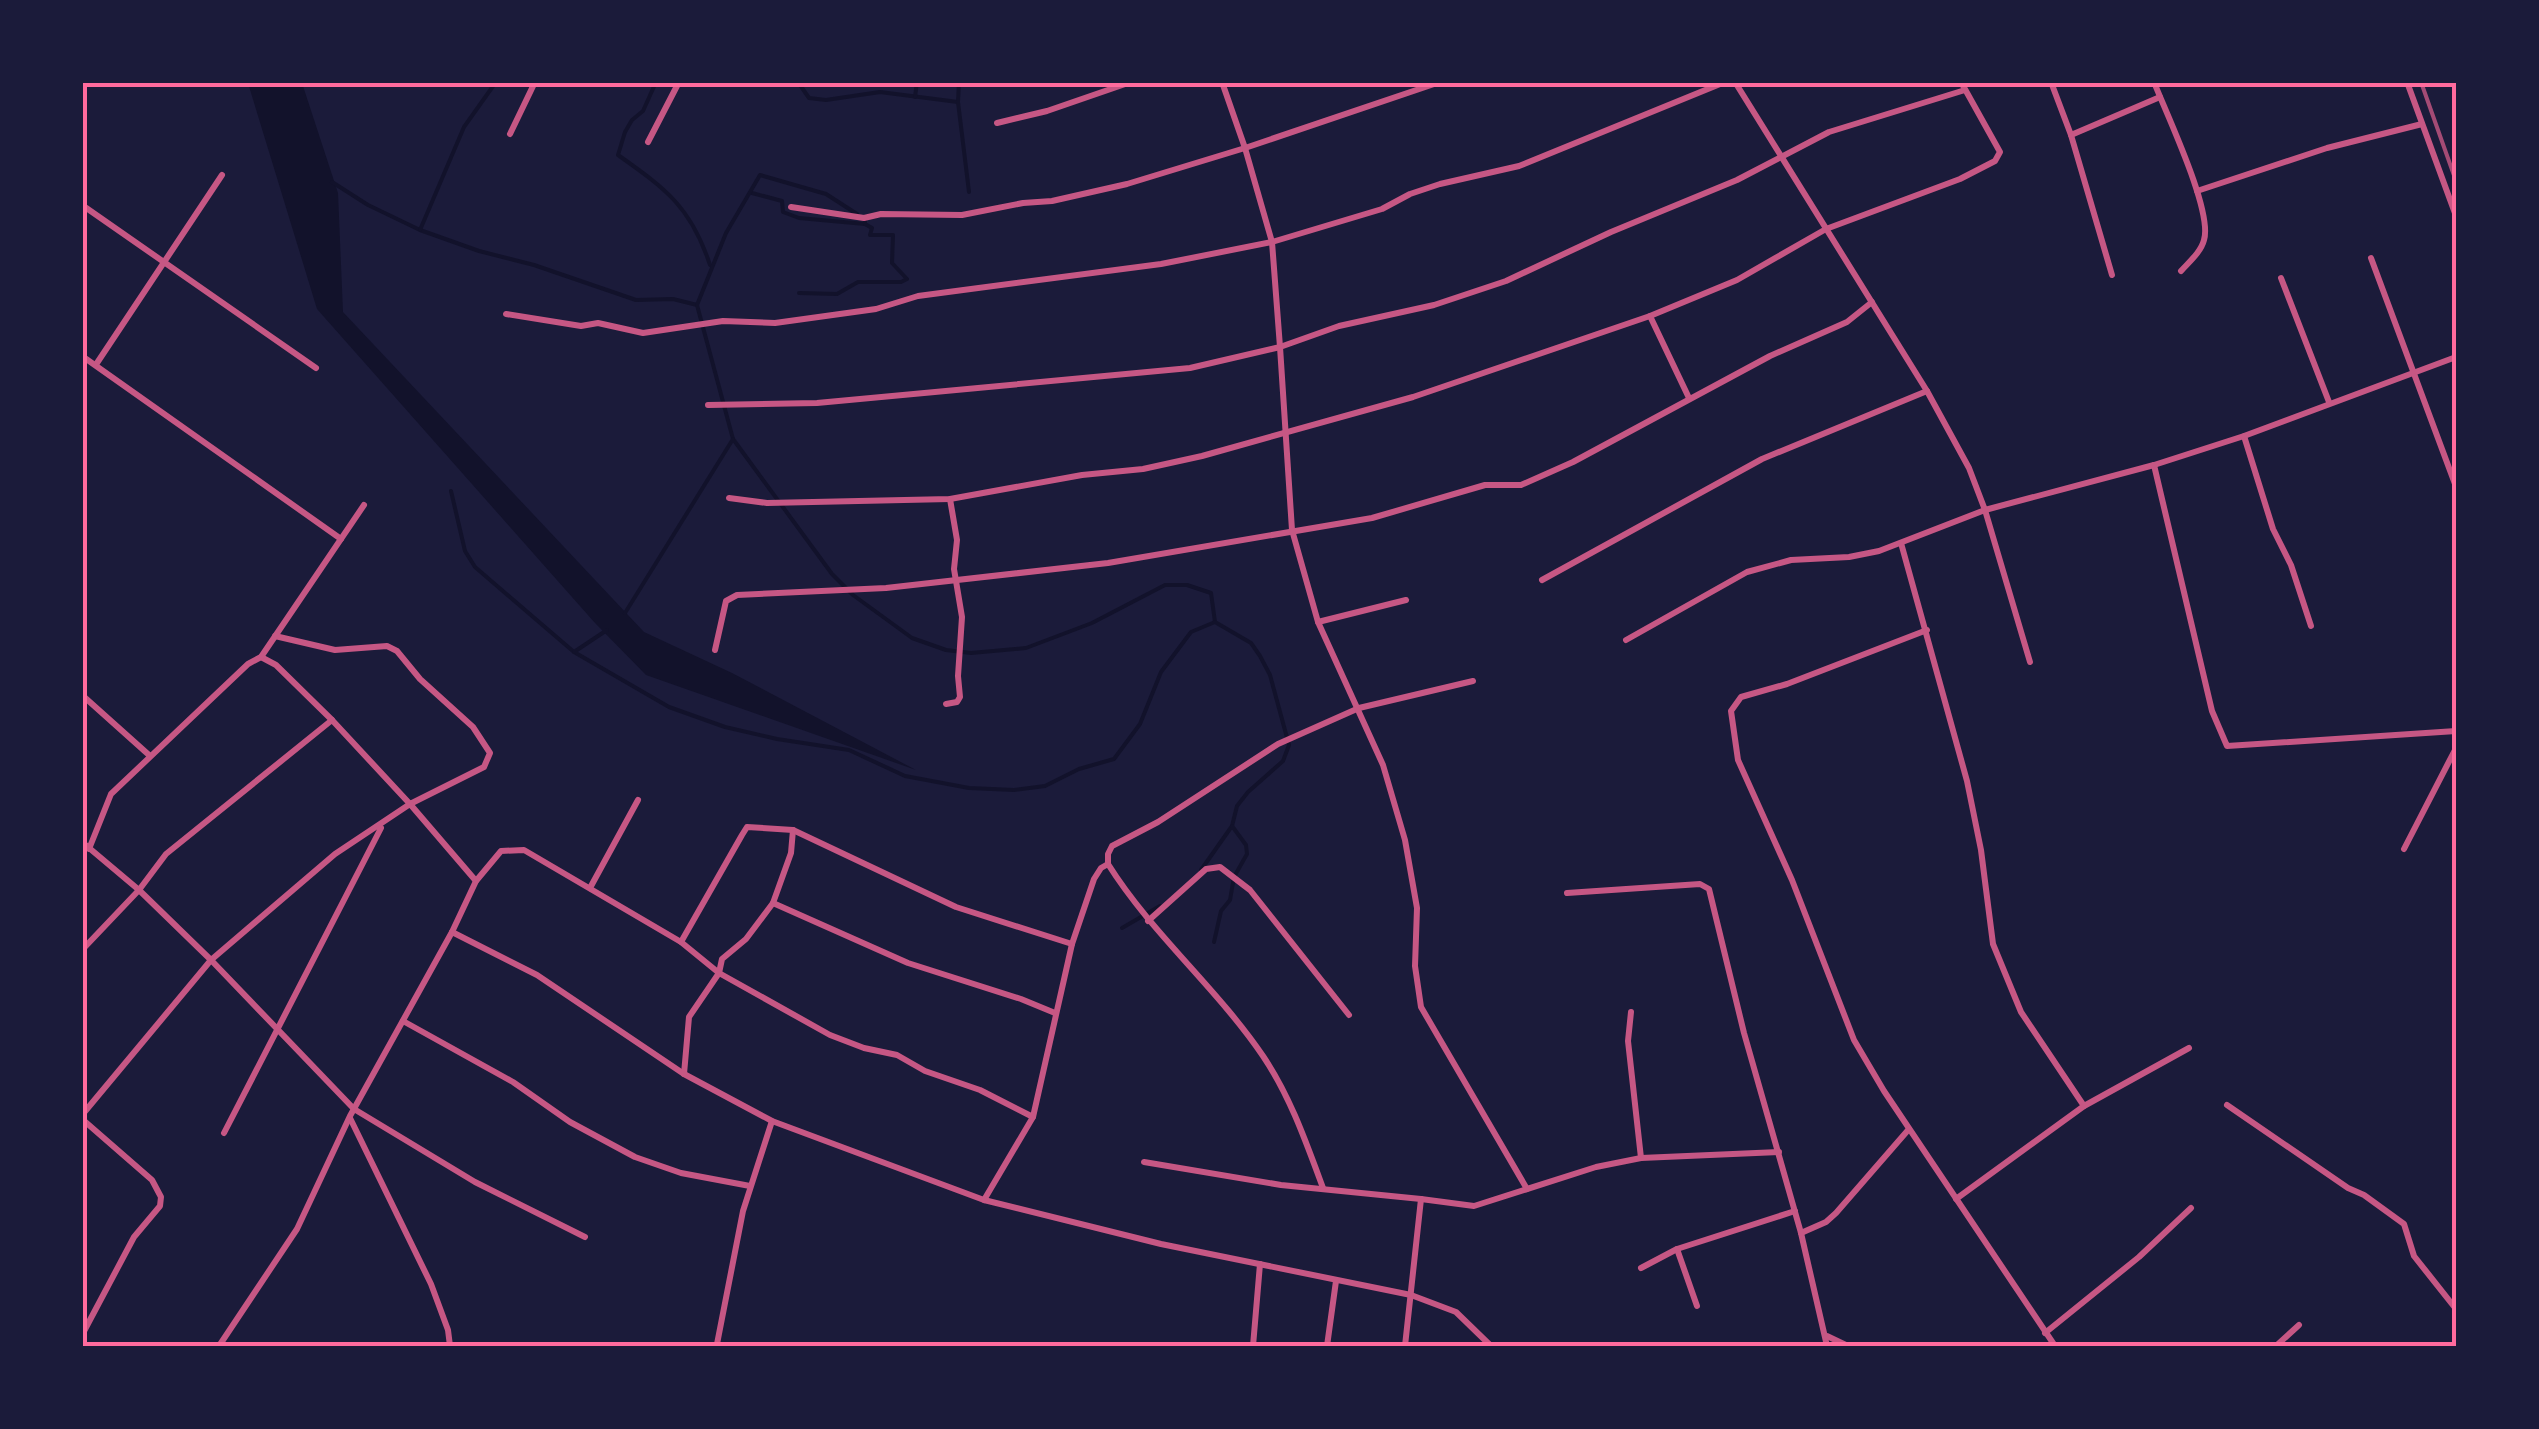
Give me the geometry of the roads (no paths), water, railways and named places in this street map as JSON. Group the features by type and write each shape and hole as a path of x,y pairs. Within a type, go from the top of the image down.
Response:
{"street":[{"path":"510,134 535,82"},
{"path":"648,142 679,82"},
{"path":"997,123 1047,112 1131,82"},
{"path":"1222,82 1272,242 1292,530 1318,622 1383,765 1405,840 1417,908 1415,966 1421,1007 1527,1189"},
{"path":"791,208 864,218 983,212 1052,201 1127,184 1245,148 1440,82"},
{"path":"506,314 581,326 598,323 643,333 708,322 775,324 876,308 918,296 1161,264 1272,242 1382,209 1440,184 1519,166 1725,82"},
{"path":"1735,82 1927,391 1969,468 1986,510 2030,662"},
{"path":"2051,82 2071,135 2112,275"},
{"path":"2154,82 2198,190 2206,233 2198,252 2181,271"},
{"path":"2407,82 2456,216"},
{"path":"708,405 817,403 1190,368 1280,347 1339,326 1434,305 1506,281 1780,159 1829,132 1963,86 2000,152 1995,161 1960,179 1826,228 1738,280 1650,316 1414,397 1286,432 1143,469 1082,475 950,499 767,503 728,498"},
{"path":"2071,135 2160,97"},
{"path":"2198,190 2327,148 2422,124"},
{"path":"97,363 222,175"},
{"path":"82,205 316,368"},
{"path":"2371,258 2455,484"},
{"path":"2281,278 2329,402"},
{"path":"715,650 723,610 730,597 780,591 886,588 1108,563 1372,518 1484,485 1520,486 1573,462 1770,356 1848,322 1872,302"},
{"path":"1650,316 1688,398"},
{"path":"82,356 341,538"},
{"path":"1626,640 1748,572 1790,560 1849,557 1901,543 1986,510 2154,465 2244,436 2456,356"},
{"path":"1542,580 1762,459 1927,391"},
{"path":"2244,436 2311,626"},
{"path":"2154,465 2212,711 2228,746 2456,732"},
{"path":"946,704 957,702 960,697 962,617 950,499"},
{"path":"364,504 262,657 248,664 111,794 86,846 139,890 210,960 278,1028 352,1112 431,1284 450,1346"},
{"path":"1901,543 1967,781 1997,956 2021,1012 2084,1106"},
{"path":"1318,622 1406,600"},
{"path":"1927,630 1787,684 1740,697 1731,712 1738,760 1792,880 1854,1040 2055,1346"},
{"path":"82,1335 134,1237 160,1206 161,1197 152,1180 82,1117 210,960 335,854 410,804 484,767 490,753 473,728 396,651 386,646 335,650 276,636"},
{"path":"262,657 276,665 332,720 476,882"},
{"path":"1323,1188 1296,1115 1263,1056 1148,920 1108,864 1108,854 1112,846 1158,822 1278,744 1359,708 1473,681"},
{"path":"82,696 149,755"},
{"path":"82,950 139,890 166,854 332,720"},
{"path":"2404,850 2456,748"},
{"path":"590,888 638,800"},
{"path":"224,1134 382,824"},
{"path":"681,942 747,827 793,830 956,908 1072,944"},
{"path":"684,1074 689,1017 719,972 722,960 746,940 773,904 791,853 793,830"},
{"path":"219,1346 298,1229 352,1112 476,882 501,851 524,850 681,942 719,972 830,1035 897,1056 1033,1117"},
{"path":"984,1200 1033,1117 1072,944 1094,878 1108,864"},
{"path":"1148,920 1206,869 1220,867 1250,890 1349,1015"},
{"path":"1567,893 1700,884 1709,889 1744,1033 1801,1233 1827,1346"},
{"path":"773,904 908,962 1055,1013"},
{"path":"452,932 537,976 684,1074 772,1121 984,1200 1161,1244 1411,1295 1456,1312 1491,1346"},
{"path":"1631,1012 1628,1041 1640,1158"},
{"path":"403,1021 513,1082 570,1122 636,1157 681,1173 750,1186"},
{"path":"1956,1200 2084,1106 2189,1048"},
{"path":"2227,1105 2398,1218 2408,1231 2414,1256 2456,1309"},
{"path":"352,1112 476,1182 585,1237"},
{"path":"717,1344 750,1186 772,1121"},
{"path":"1801,1233 1836,1214 1910,1129"},
{"path":"1144,1162 1281,1185 1474,1206 1596,1167 1640,1158 1780,1152"},
{"path":"1405,1346 1421,1199"},
{"path":"2045,1332 2140,1258 2191,1208"},
{"path":"1641,1268 1677,1249 1795,1210"},
{"path":"1677,1249 1697,1306"},
{"path":"1254,1346 1260,1264"},
{"path":"1327,1346 1336,1281"},
{"path":"2276,1346 2299,1325"},
{"path":"1826,1335 1848,1346"}],"waterway":[{"path":"420,230 464,127 496,82"},
{"path":"539,82 555,82"},
{"path":"656,82 643,111 625,132 618,155 675,201 694,228 710,265"},
{"path":"798,82 809,98 826,100 880,92 958,102"},
{"path":"915,97 917,82"},
{"path":"959,82 969,192"},
{"path":"857,214 826,194 760,175 726,233 697,305 733,439 832,574 853,595 912,638 946,650 971,653 1026,648 1092,623 1165,585 1187,585 1211,593 1215,622"},
{"path":"332,182 420,230 479,251 534,265 636,300 673,299 697,305"},
{"path":"752,193 782,201 783,212 799,218 865,224"},
{"path":"799,293 837,294 858,282 907,279 892,263 893,235 870,235 872,228 865,224 865,219"},
{"path":"625,613 733,439"},
{"path":"451,491 465,551 475,567 574,652 669,707 725,727 849,750 905,776 969,788 1014,790 1045,786 1079,769 1114,759 1140,724 1161,672 1191,632 1215,622 1251,643 1260,656 1270,675 1289,745 1283,761 1237,806 1232,826 1201,870"},
{"path":"574,652 607,630"},
{"path":"1214,942 1221,911 1230,900 1234,877 1247,854 1246,845 1232,826"},
{"path":"1122,928 1160,906"}],"railway":[{"path":"2421,82 2456,181"}]}
